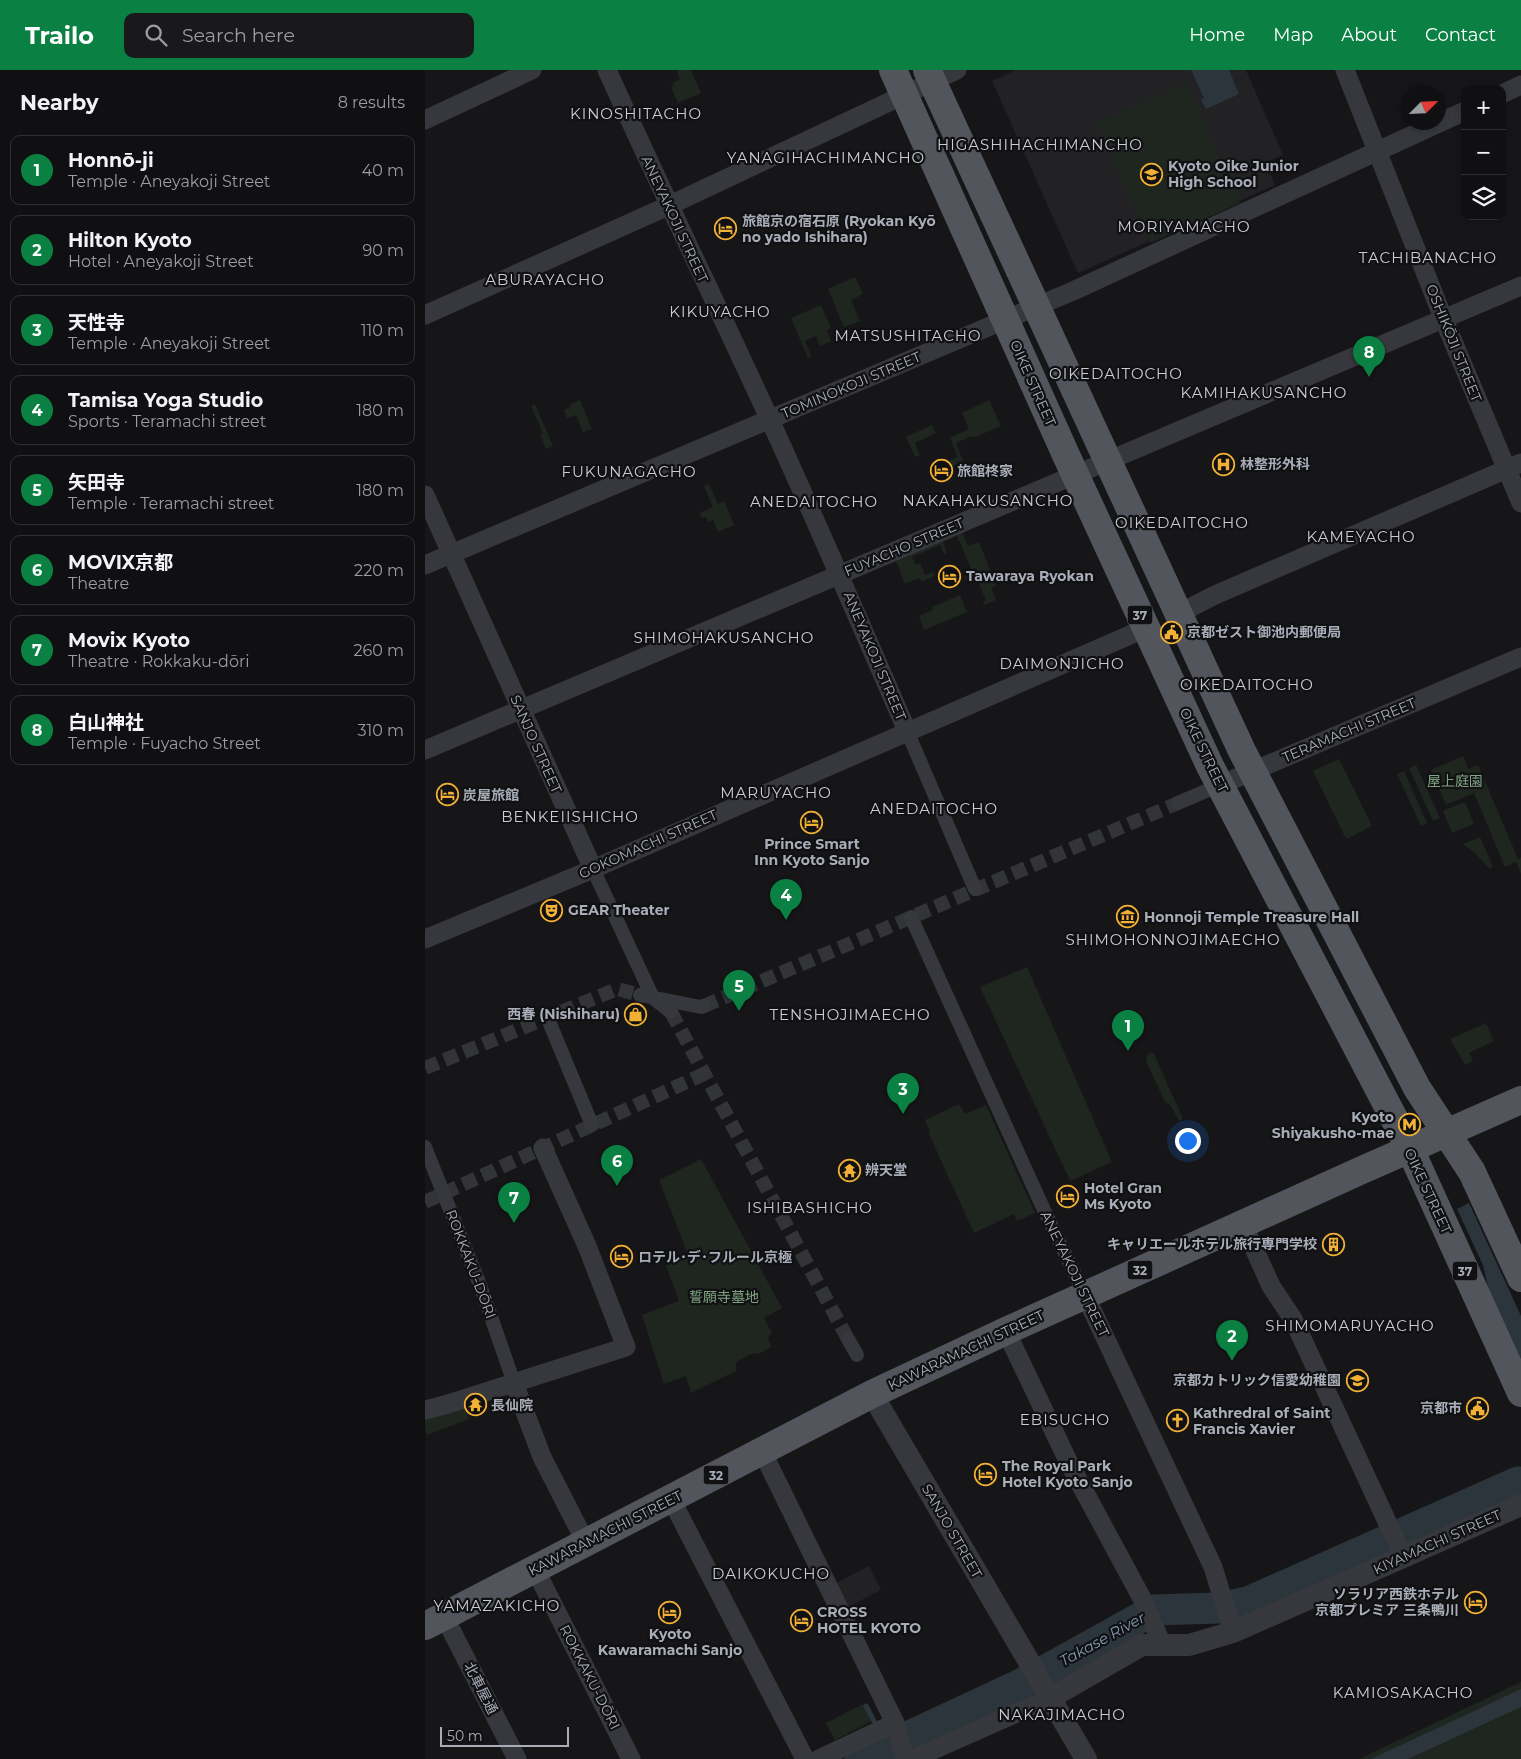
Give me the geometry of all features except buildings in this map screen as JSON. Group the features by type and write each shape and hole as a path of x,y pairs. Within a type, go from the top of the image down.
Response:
{"main road":[{"name":"OIKE STREET","path":"893,70 1075,475 1220,785 1410,1149 1521,1393"},
{"name":"37","path":"930,76 1107,462 1252,771 1417,1088 1472,1172 1521,1278"},
{"name":"KAWARAMACHI STREET","path":"435,1621 872,1394 1005,1331 1521,1100"}],"street":[{"path":"425,120 533,70"},
{"name":"ANEYAKOJI STREET","path":"607,70 668,206 840,574 975,890"},
{"path":"425,315 668,206 904,96 930,76 957,70"},
{"name":"OSHIKŌJI STREET","path":"1345,70 1444,320 1514,466 1521,503"},
{"path":"1506,92 1521,85"},
{"name":"TOMINOKOJI STREET","path":"425,564 1037,307 1461,113"},
{"name":"FUYACHO STREET","path":"425,750 520,708 1521,286"},
{"path":"1178,614 1215,596 1514,466"},
{"name":"SANJO STREET","path":"425,495 593,869 646,996 671,1012"},
{"name":"GOKOMACHI STREET","path":"425,939 593,869 1146,628"},
{"name":"TERAMACHI STREET","path":"1178,803 1521,657"},
{"name":"ANEYAKOJI STREET","path":"911,917 1044,1210 1213,1567 1231,1626"},
{"path":"646,996 704,1006"},
{"path":"548,1019 592,1125"},
{"name":"ROKKAKU-DŌRI","path":"425,1146 480,1285 514,1382"},
{"path":"425,1410 626,1347 587,1246 543,1148"},
{"path":"1243,1224 1271,1286 1293,1319 1398,1544"},
{"path":"1005,1331 1069,1463 1149,1612 1162,1644"},
{"path":"848,1339 857,1355"},
{"path":"514,1382 542,1457 585,1543"},
{"name":"SANJO STREET","path":"872,1394 1086,1759"},
{"path":"762,1451 896,1727 907,1756"},
{"path":"671,1498 805,1759"},
{"name":"KIYAMACHI STREET","path":"907,1756 1041,1683 1142,1645 1189,1645 1398,1544 1521,1505"},
{"name":"ROKKAKU-DŌRI","path":"535,1569 631,1759"},
{"name":"北車屋通","path":"435,1621 517,1759"},
{"path":"819,1759 854,1752 896,1727"}],"shaded area":[{"name":"Kyoto Oike Junior High School","path":"1016,70 1246,70 1283,155 1265,163 1275,185 1078,273 992,81"},
{"path":"1191,70 1229,70 1239,94 1206,109 1201,100 1204,98"},
{"path":"1469,1203 1521,1316 1521,1370 1494,1313 1483,1265 1457,1209"},
{"path":"869,1566 881,1590 848,1607 836,1583"},
{"path":"1521,1689 1521,1707 1408,1759 1371,1759"}],"green space":[{"path":"678,70 691,70 701,93 678,103 671,87 674,85 673,83 680,79"},
{"path":"1187,83 1240,203 1150,243 1097,123"},
{"path":"855,277 863,294 851,300 860,321 844,327 828,289"},
{"path":"821,305 831,328 827,330 831,341 820,346 816,336 805,341 811,356 808,358 791,318"},
{"path":"580,400 592,429 583,432 576,415 567,418 564,410 570,407 569,405"},
{"path":"989,400 1001,426 956,443 963,461 951,467 948,461 958,457 950,438 969,429 962,413"},
{"path":"535,404 553,446 546,449 540,435 543,434 531,406"},
{"path":"932,425 936,433 915,443 920,455 915,457 906,437"},
{"path":"709,484 718,504 724,501 734,525 718,532 713,520 708,522 706,517 702,518 699,513 713,507 704,486"},
{"path":"962,531 968,546 979,542 996,585 991,588 996,600 984,605 983,602 986,600 976,577 968,580 968,583 965,577 973,573 957,536 943,542 947,553 944,554 940,545 912,557 916,565 920,563 925,575 933,572 935,576 921,582 920,578 905,584 895,559"},
{"path":"960,595 967,612 924,630 919,616 933,610 932,607"},
{"name":"屋上庭園","path":"1463,756 1468,769 1478,765 1518,859 1521,858 1521,874 1516,862 1505,867 1474,793 1446,805 1431,770"},
{"path":"1339,759 1372,826 1346,839 1313,771"},
{"path":"1416,765 1440,818 1433,821 1409,768"},
{"path":"1404,771 1427,823 1421,826 1397,774"},
{"path":"1465,802 1474,824 1452,833 1443,811"},
{"path":"1480,837 1493,867 1489,868 1475,853 1463,844"},
{"path":"1027,967 1112,1162 1070,1181 980,987"},
{"path":"1486,1023 1494,1041 1469,1053 1473,1061 1465,1065 1450,1039"},
{"path":"1151,1052 1154,1054 1183,1119 1179,1121 1171,1106 1165,1102 1146,1061 1148,1054"},
{"path":"959,1104 965,1114 986,1105 1035,1213 1017,1221 1014,1214 974,1233 929,1134 930,1132 925,1120"},
{"name":"誓願寺墓地","path":"701,1159 782,1308 764,1318 772,1333 768,1338 771,1347 759,1354 753,1353 736,1362 736,1371 691,1393 686,1376 664,1384 642,1315 679,1301 666,1266 689,1257 659,1180"},
{"path":"467,1402 471,1413 467,1414 469,1419 427,1435 425,1418"},
{"path":"1521,1682 1521,1759 1359,1759"},
{"path":"863,1704 872,1721 835,1740 826,1723"}],"waterway":[{"name":"Takase River","path":"860,1759 1021,1684 1154,1610 1218,1608 1248,1602 1518,1482"},
{"path":"866,1706 874,1721"}],"tunnel":[{"path":"704,1006 1178,803"},
{"path":"425,1068 617,989 640,995"},
{"path":"671,1012 848,1339"},
{"path":"425,1202 704,1074"}],"place":[{"name":"Kyoto Oike Junior High School","path":"1152,174"},
{"name":"旅館京の宿石原 (Ryokan Kyō no yado Ishihara)","path":"726,229"},
{"name":"白山神社","path":"1369,377"},
{"name":"林整形外科","path":"1224,464"},
{"name":"旅館柊家","path":"941,471"},
{"name":"Tawaraya Ryokan","path":"950,576"},
{"name":"京都ゼスト御池内郵便局","path":"1171,632"},
{"name":"炭屋旅館","path":"447,795"},
{"name":"Prince Smart Inn Kyoto Sanjo","path":"812,822"},
{"name":"GEAR Theater","path":"552,910"},
{"name":"Honnoji Temple Treasure Hall","path":"1128,917"},
{"name":"Tamisa Yoga Studio","path":"786,920"},
{"name":"矢田寺","path":"739,1011"},
{"name":"西春 (Nishiharu)","path":"636,1014"},
{"name":"Honnō-ji","path":"1128,1051"},
{"name":"天性寺","path":"903,1114"},
{"name":"Kyoto Shiyakusho-mae","path":"1410,1125"},
{"name":"辨天堂","path":"849,1170"},
{"name":"MOVIX京都","path":"617,1186"},
{"name":"Hotel Gran Ms Kyoto","path":"1068,1196"},
{"name":"Movix Kyoto","path":"514,1223"},
{"name":"キャリエールホテル旅行専門学校","path":"1333,1244"},
{"name":"ロテル･デ･フルール京極","path":"622,1257"},
{"name":"Hilton Kyoto","path":"1232,1361"},
{"name":"京都カトリック信愛幼稚園","path":"1357,1380"},
{"name":"長仙院","path":"475,1405"},
{"name":"京都市","path":"1478,1408"},
{"name":"Kathredral of Saint Francis Xavier","path":"1177,1421"},
{"name":"The Royal Park Hotel Kyoto Sanjo","path":"986,1474"},
{"name":"ソラリア西鉄ホテル 京都プレミア 三条鴨川","path":"1475,1602"},
{"name":"Kyoto Kawaramachi Sanjo","path":"670,1612"},
{"name":"CROSS HOTEL KYOTO","path":"801,1620"}],"district":[{"name":"KINOSHITACHO","path":"636,113"},
{"name":"HIGASHIHACHIMANCHO","path":"1040,144"},
{"name":"YANAGIHACHIMANCHO","path":"826,157"},
{"name":"MORIYAMACHO","path":"1184,226"},
{"name":"TACHIBANACHO","path":"1428,257"},
{"name":"ABURAYACHO","path":"545,279"},
{"name":"KIKUYACHO","path":"720,311"},
{"name":"MATSUSHITACHO","path":"908,335"},
{"name":"OIKEDAITOCHO","path":"1116,373"},
{"name":"KAMIHAKUSANCHO","path":"1264,392"},
{"name":"FUKUNAGACHO","path":"629,471"},
{"name":"NAKAHAKUSANCHO","path":"988,500"},
{"name":"ANEDAITOCHO","path":"814,501"},
{"name":"OIKEDAITOCHO","path":"1182,522"},
{"name":"KAMEYACHO","path":"1361,536"},
{"name":"SHIMOHAKUSANCHO","path":"724,637"},
{"name":"DAIMONJICHO","path":"1062,663"},
{"name":"OIKEDAITOCHO","path":"1247,684"},
{"name":"MARUYACHO","path":"776,792"},
{"name":"ANEDAITOCHO","path":"934,808"},
{"name":"BENKEIISHICHO","path":"570,816"},
{"name":"SHIMOHONNOJIMAECHO","path":"1173,939"},
{"name":"TENSHOJIMAECHO","path":"850,1014"},
{"name":"ISHIBASHICHO","path":"810,1207"},
{"name":"SHIMOMARUYACHO","path":"1350,1325"},
{"name":"EBISUCHO","path":"1065,1419"},
{"name":"DAIKOKUCHO","path":"771,1573"},
{"name":"YAMAZAKICHO","path":"497,1605"},
{"name":"KAMIOSAKACHO","path":"1403,1692"},
{"name":"NAKAJIMACHO","path":"1062,1714"}]}
